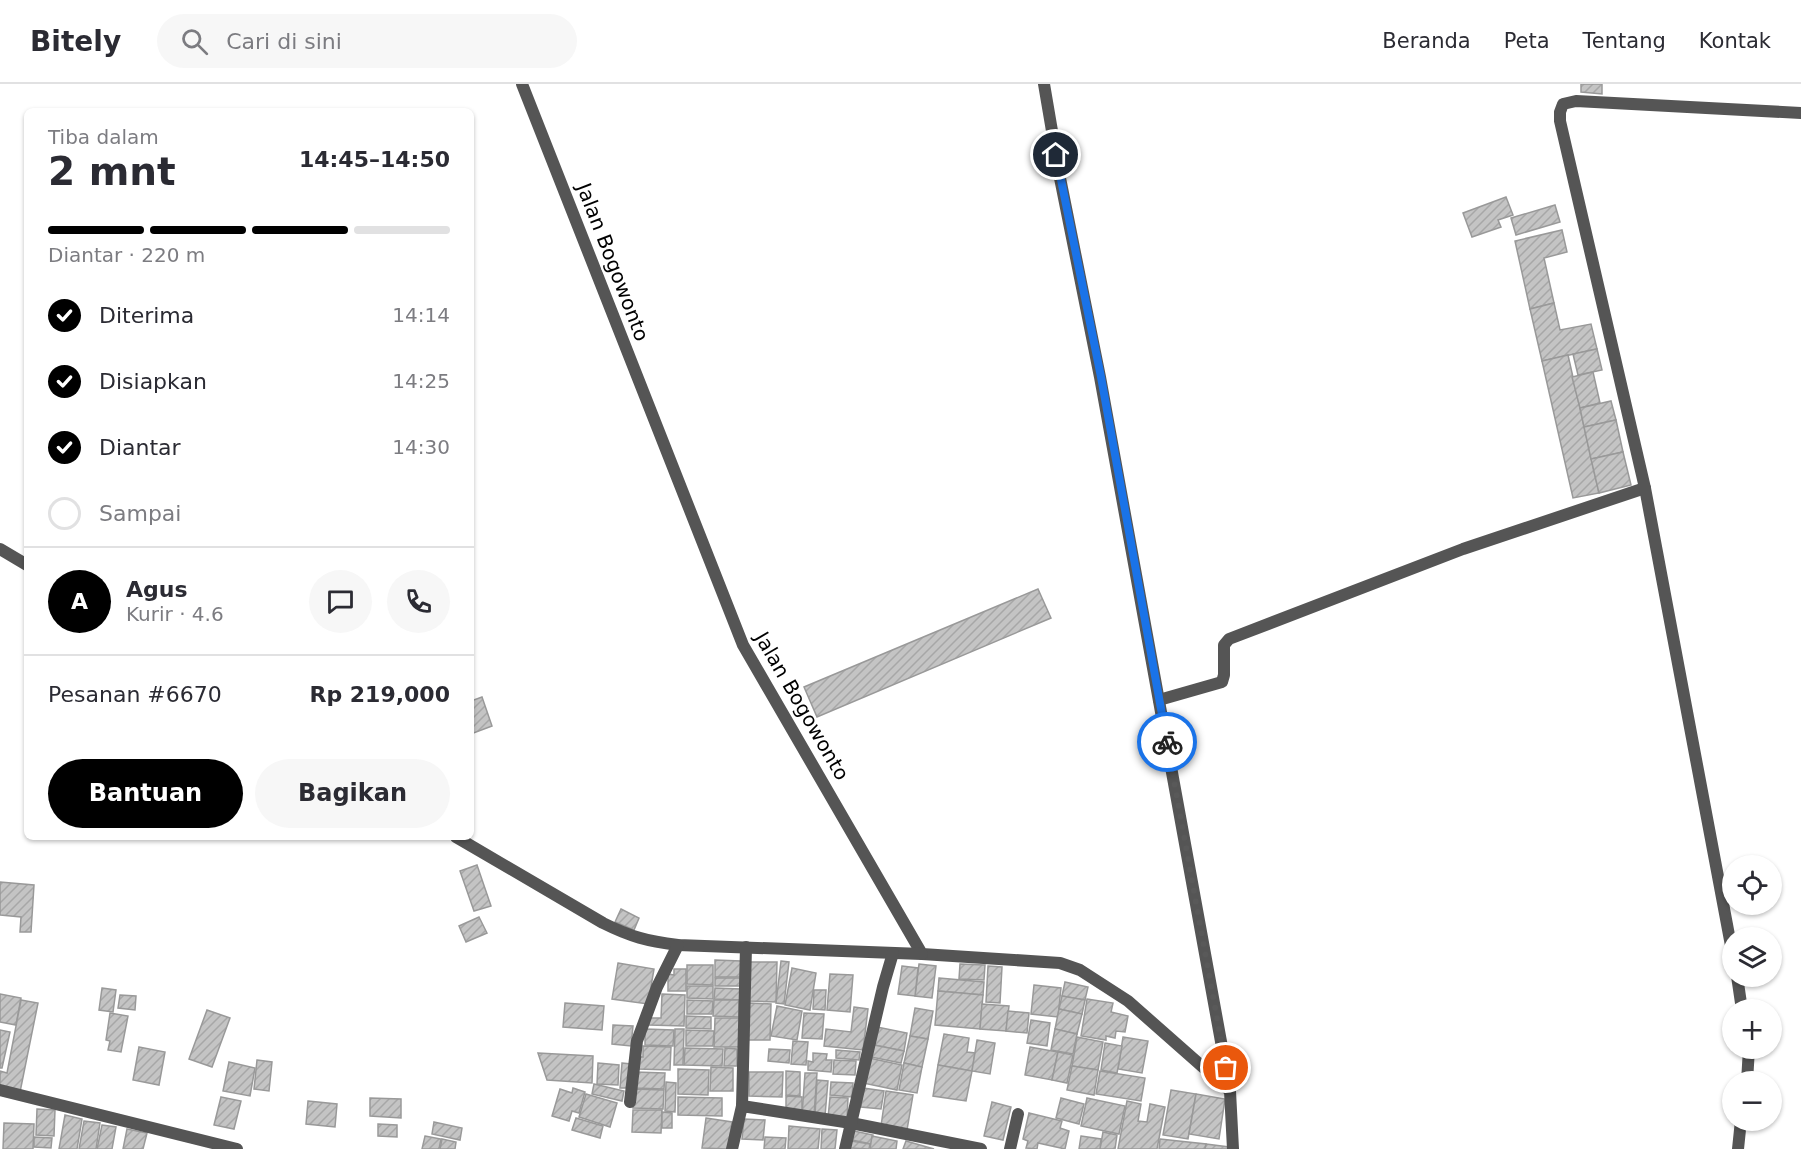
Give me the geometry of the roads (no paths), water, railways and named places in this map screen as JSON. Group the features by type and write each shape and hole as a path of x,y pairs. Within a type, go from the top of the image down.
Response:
{"street":[{"name":"Jalan Bogowonto","path":"522,84 743,645 922,954"},
{"path":"1044,84 1060,178 1101,377 1230,1091 1233,1149"},
{"path":"1727,927 1645,488 1560,121 1562,107 1566,102 1576,101 1801,113"},
{"path":"1159,700 1222,682 1223,648 1229,639 1464,549 1645,488"},
{"path":"0,549 24,563"},
{"path":"461,840 626,935 645,941 678,945 922,954 1070,965 1128,1001 1230,1091"},
{"path":"630,1102 637,1041 657,987 678,945"},
{"path":"732,1149 742,1106 746,947"},
{"path":"844,1149 892,953"},
{"path":"0,1090 234,1149"},
{"path":"742,1106 851,1123 981,1149"},
{"path":"1010,1149 1018,1114"},
{"path":"1738,1149 1740,1131"}]}
